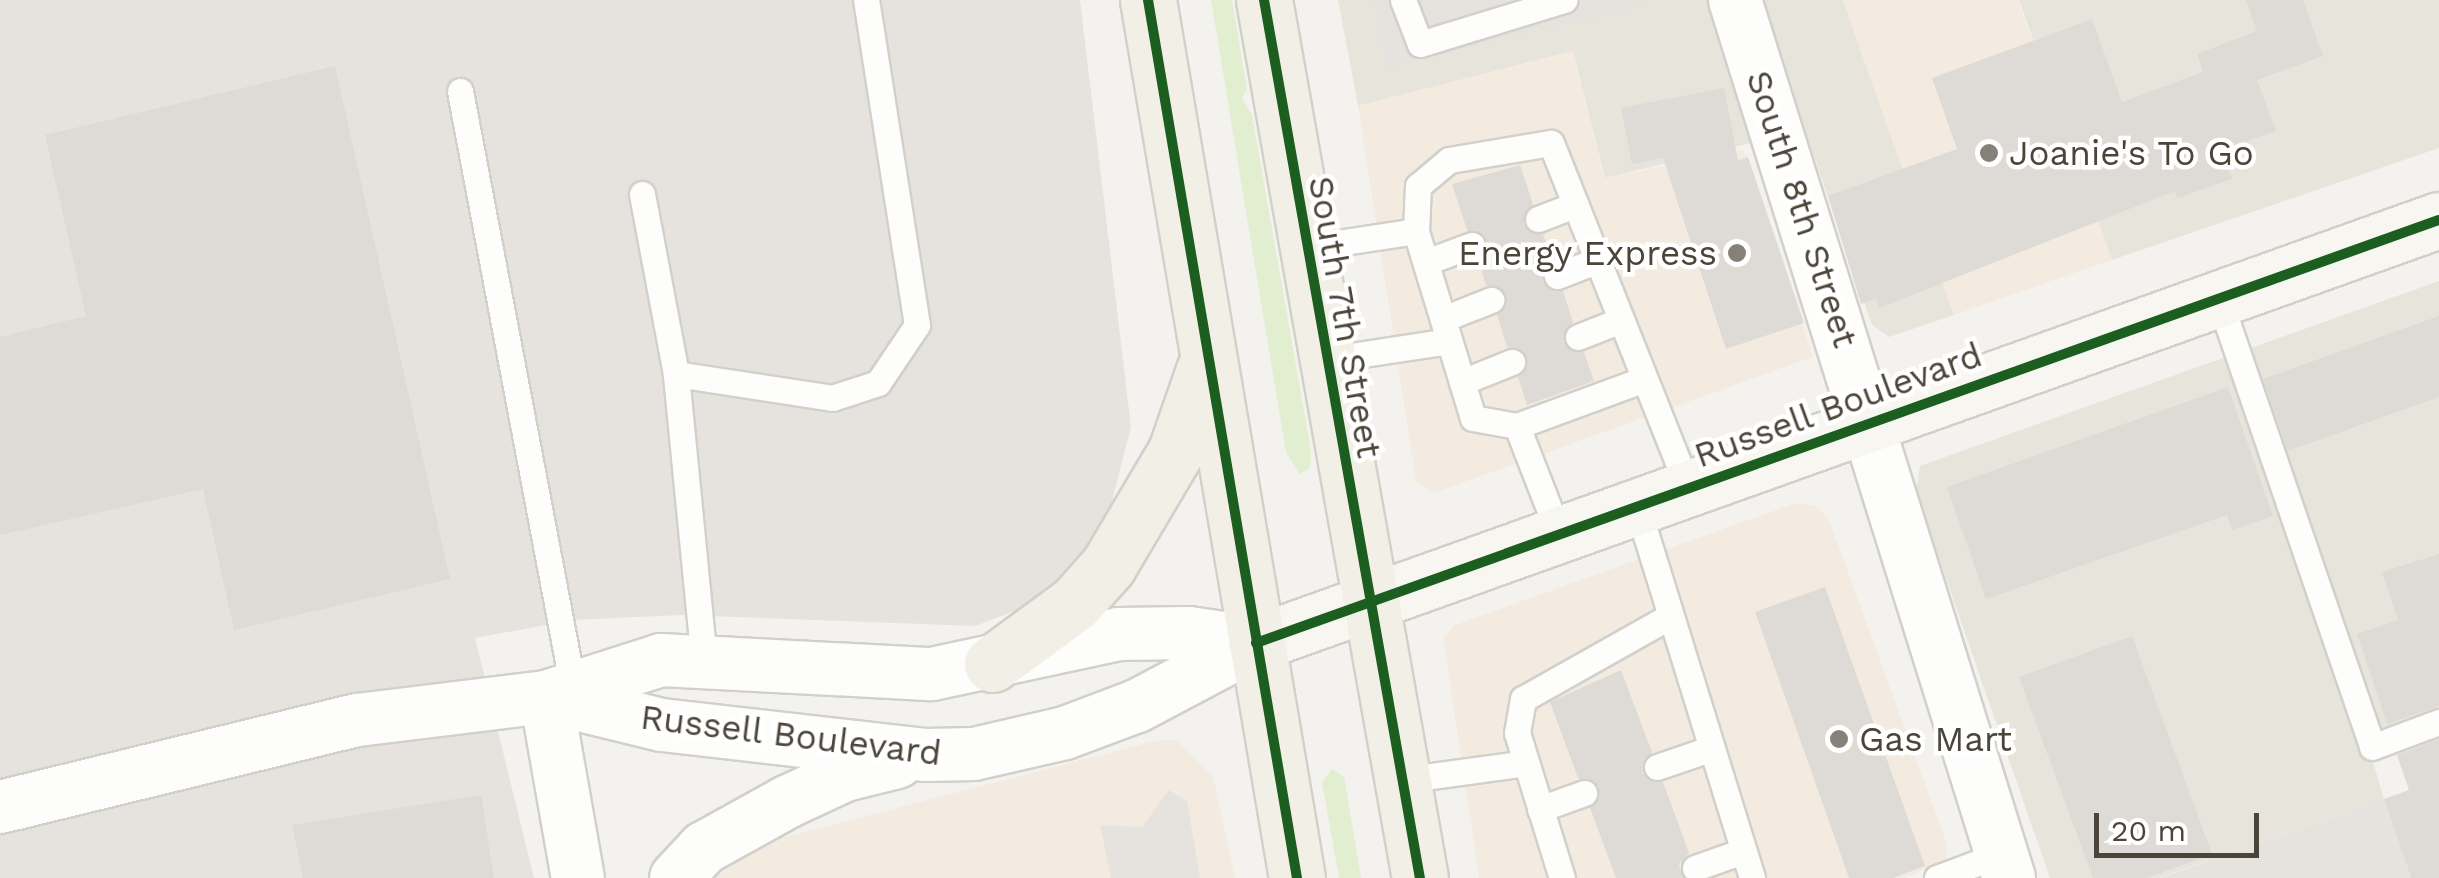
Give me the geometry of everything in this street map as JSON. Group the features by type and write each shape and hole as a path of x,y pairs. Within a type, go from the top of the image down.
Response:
{"main road":[{"path":"1148,0 1298,878"},
{"name":"South 7th Street","path":"1264,0 1304,248 1420,878"},
{"name":"Russell Boulevard","path":"1256,642 2439,220"},
{"path":"992,664 1075,603 1108,566 1176,450 1207,362"}],"street":[{"name":"South 8th Street","path":"1735,0 1871,423 2005,866"},
{"name":"Russell Boulevard","path":"0,806 358,720 559,692 662,660 880,675 992,664 1119,634 1189,633 1256,642"},
{"name":"Russell Boulevard","path":"559,692 662,725 926,755 974,754 1065,732 1179,687 1256,642"},
{"path":"559,692 578,878"},
{"path":"676,878 704,848 787,802 844,776 926,755"}],"lane":[{"path":"676,374 832,398 878,383 900,358 917,325 866,0"},
{"path":"1402,0 1420,44 1564,0"},
{"path":"460,92 559,692"},
{"path":"1645,378 1517,426 1473,418 1416,231 1418,186 1449,160 1550,143 1598,260 1621,320 1645,378 1688,488"},
{"path":"642,194 676,374 704,662"},
{"path":"1538,220 1575,205"},
{"path":"1304,248 1416,231"},
{"path":"1426,262 1472,245"},
{"path":"1557,276 1598,260"},
{"path":"2219,299 2372,748 2439,722"},
{"path":"1324,360 1446,330 1491,300"},
{"path":"1578,337 1621,320"},
{"path":"1462,382 1512,362"},
{"path":"1517,426 1559,534"},
{"path":"1637,506 1667,618 1752,878"},
{"path":"1562,878 1517,733 1523,698 1667,618"},
{"path":"1657,766 1710,750"},
{"path":"1402,780 1526,763"},
{"path":"1540,809 1584,793"},
{"path":"1695,868 1744,851"},
{"path":"1936,878 2005,866"}],"shaded area":[{"path":"0,0 1080,0 1131,427 1107,521 1076,566 1027,606 975,626 681,615 573,620 475,638 534,878 0,878"},
{"path":"0,0 1001,0 1067,446 1011,542 912,568 741,581 450,579 335,66 0,107"},
{"path":"1338,0 1843,0 1954,315 1889,337 1872,325 1805,130 1605,178 1573,51 1358,106"},
{"path":"1373,0 1641,0 1643,6 1386,68"},
{"path":"1843,0 2018,0 2112,260 1954,315"},
{"path":"2019,0 2439,0 2439,148 2112,260"},
{"path":"1573,51 1605,178 1742,150 1748,157 1813,357 1434,493 1416,482 1358,106"},
{"path":"2439,281 2439,739 2373,762 2384,799 2158,878 2050,878 1916,492 1920,466"},
{"path":"1796,503 1815,506 1828,517 1948,847 1946,860 1904,878 1479,878 1443,638 1455,625"},
{"path":"1159,740 1176,740 1213,776 1235,878 703,878 744,851 785,837"},
{"path":"1169,790 1187,801 1200,878 1111,878 1100,825 1142,827"},
{"path":"2384,799 2411,878 2160,878"}],"green space":[{"path":"1211,0 1232,0 1247,90 1242,98 1252,115 1311,451 1310,468 1300,474 1286,452"},
{"path":"1332,769 1344,777 1361,878 1339,878 1322,782"}],"building":[{"path":"2246,0 2303,0 2323,56 2257,80 2276,131 2221,150 2232,179 2177,198 2175,191 1879,308 1876,299 1861,304 1828,196 1957,149 1932,78 2092,19 2122,102 2203,72 2197,54 2257,31"},
{"path":"335,66 450,579 234,630 203,489 0,535 0,337 86,316 45,135"},
{"name":"Energy Express","path":"1724,88 1738,161 1748,157 1804,323 1726,349 1663,158 1632,164 1621,108"},
{"path":"1520,165 1533,204 1523,224 1543,234 1552,260 1542,281 1563,291 1573,322 1563,342 1584,352 1594,381 1527,405 1518,377 1527,357 1507,347 1497,315 1506,295 1486,285 1478,260 1487,240 1467,230 1452,184"},
{"path":"2439,316 2439,397 2288,451 2263,379"},
{"path":"2228,387 2273,516 2232,530 2227,515 1986,599 1947,487"},
{"path":"2439,554 2439,706 2387,724 2357,634 2398,620 2382,572"},
{"name":"Gas Mart","path":"1825,587 1925,866 1893,878 1849,878 1755,612"},
{"path":"2132,636 2212,854 2147,878 2093,878 2019,677"},
{"path":"1621,670 1652,752 1642,773 1663,782 1689,853 1679,864 1683,878 1616,878 1590,808 1599,787 1578,778 1550,702"},
{"path":"2439,739 2439,878 2411,878 2384,799 2409,790 2397,755"},
{"path":"481,795 494,878 303,878 292,825"}],"cycle path":[{"path":"1148,0 1297,878"},
{"path":"1264,0 1420,878"},
{"path":"1256,643 2439,220"}],"place":[{"name":"Joanie's To Go","path":"1989,153"},
{"name":"Energy Express","path":"1737,253"},
{"name":"Gas Mart","path":"1839,739"}]}
